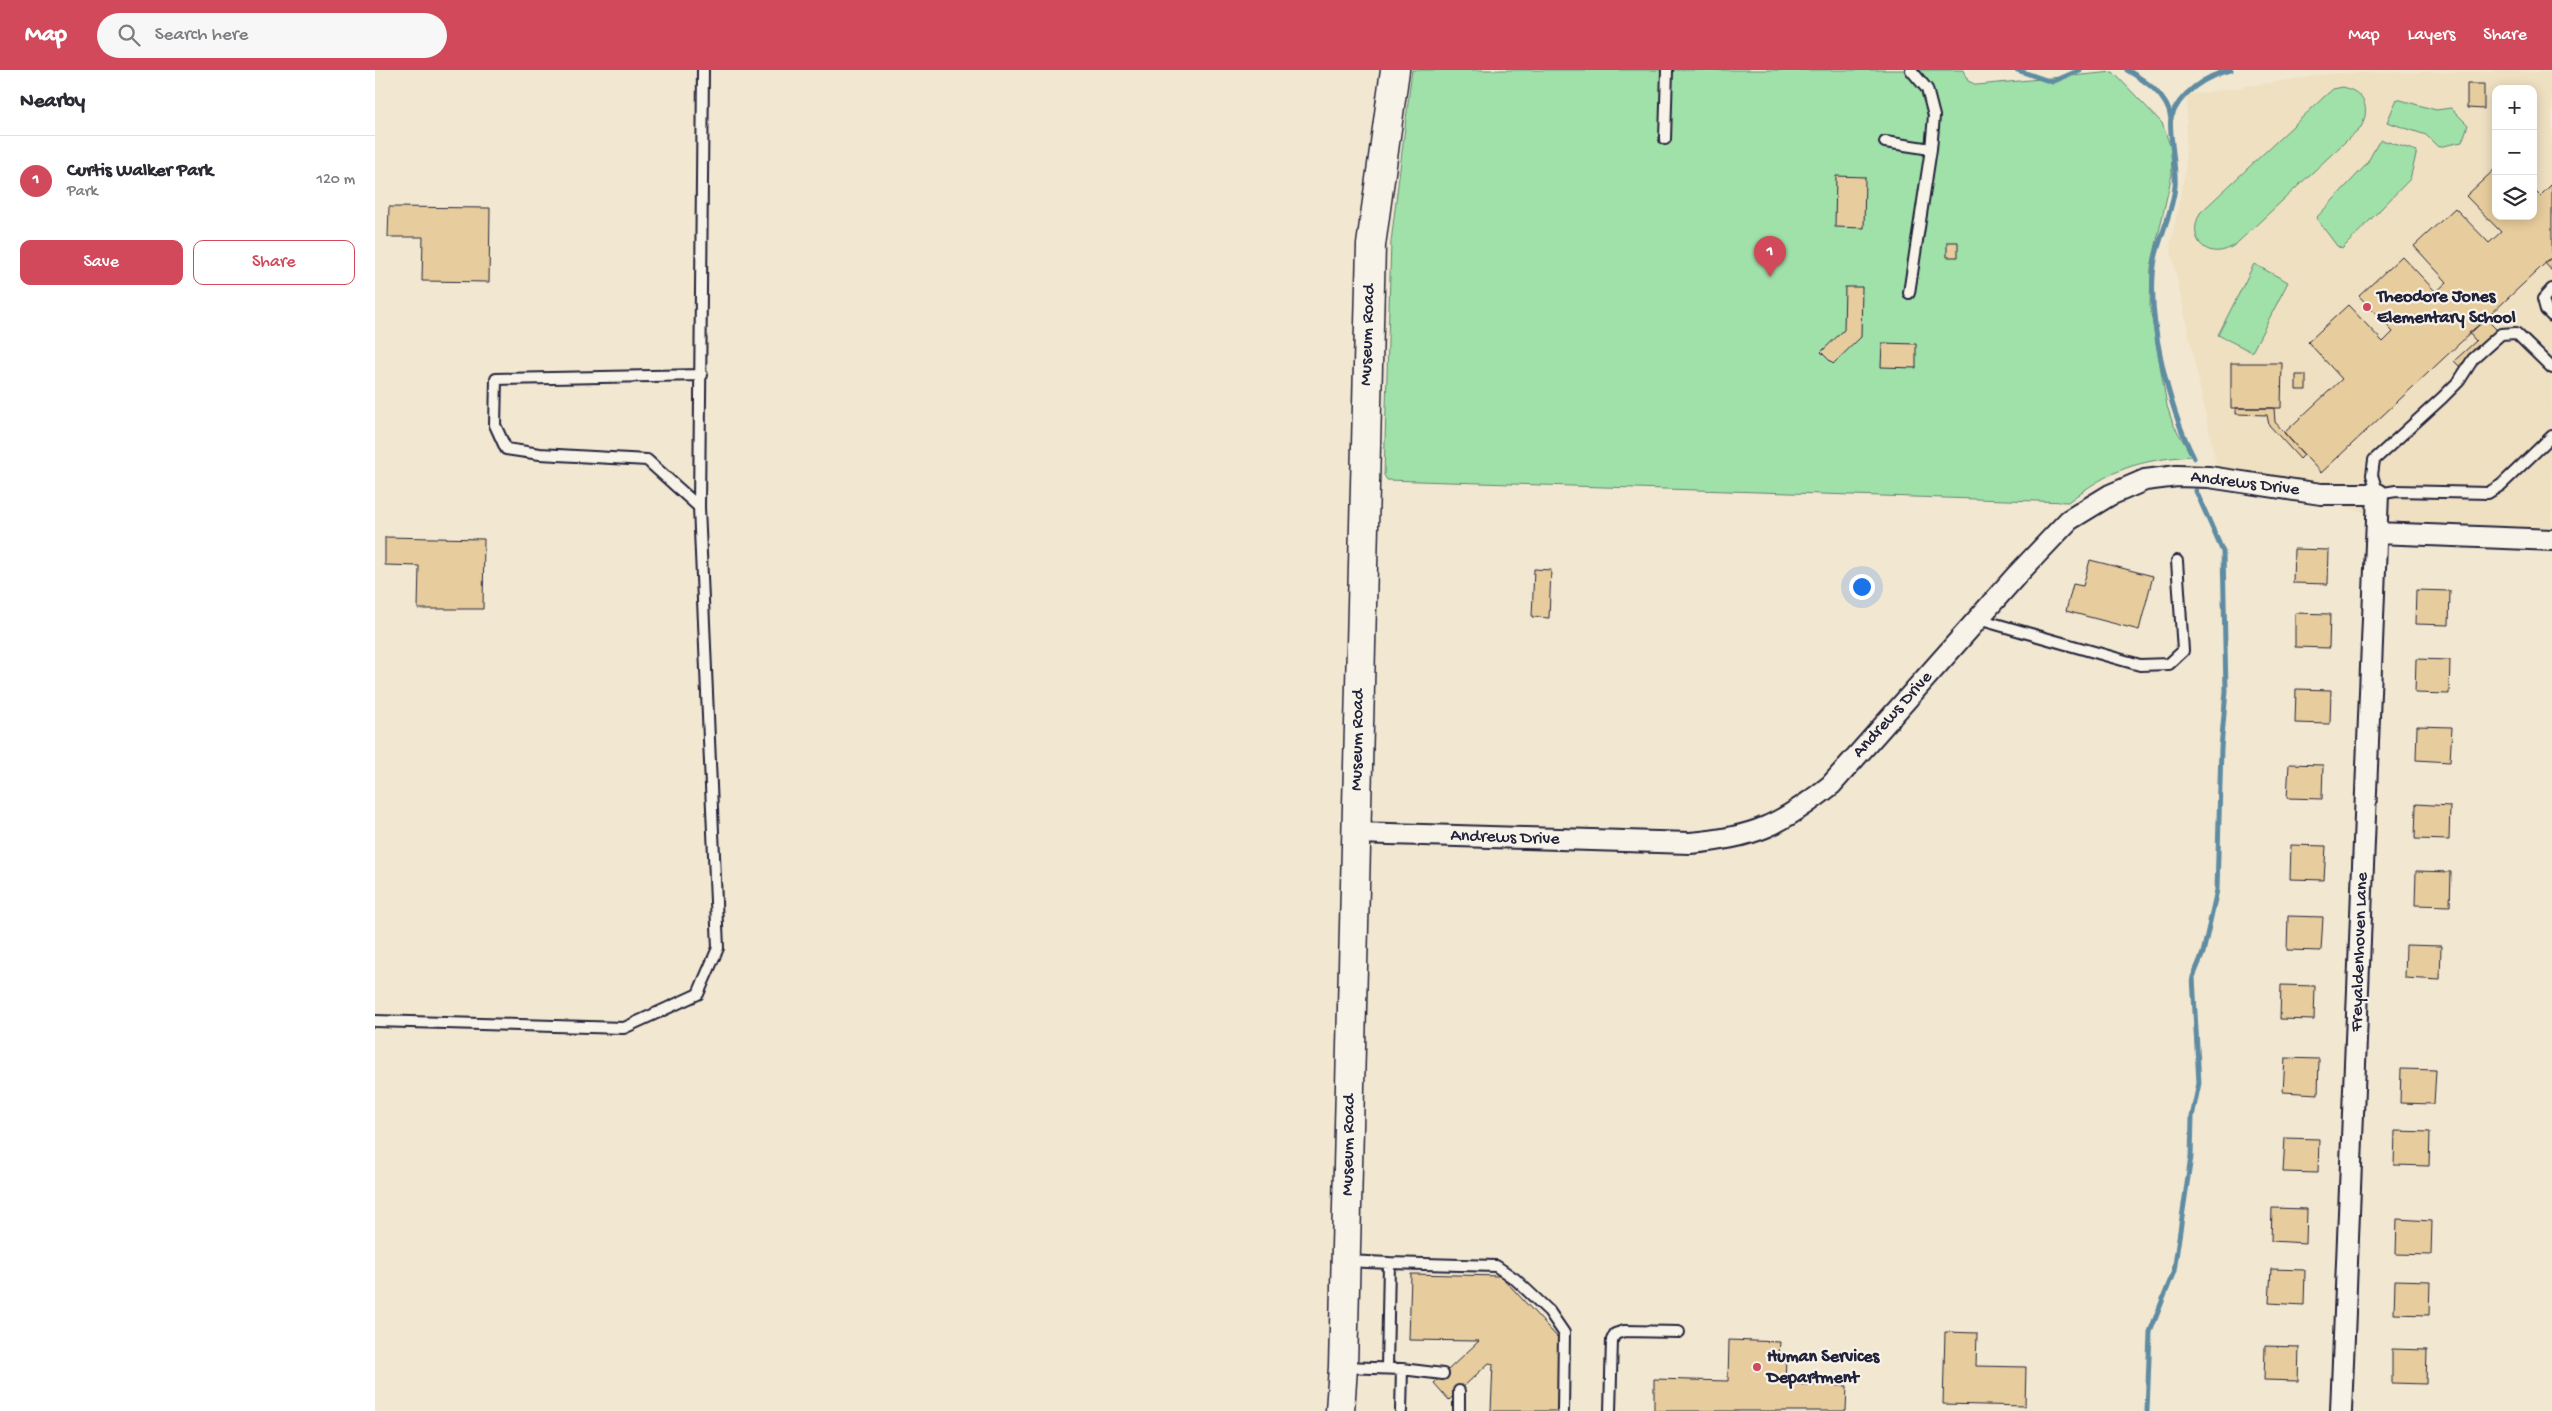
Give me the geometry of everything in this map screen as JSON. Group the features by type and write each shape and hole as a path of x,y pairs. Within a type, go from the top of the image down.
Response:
{"street":[{"name":"Museum Road","path":"1340,1411 1346,1262 1371,244 1395,70"},
{"name":"Andrews Drive","path":"1356,833 1690,844 1716,841 1760,831 1798,811 1831,785 1978,619 2069,520 2110,495 2145,480 2177,476 2209,477 2321,494 2378,494"},
{"name":"Freyaldenhoven Lane","path":"2341,1411 2378,494"},
{"path":"2377,532 2552,540"}],"lane":[{"path":"375,1021 625,1028 698,994 718,948 699,507 702,375 703,70"},
{"path":"1665,139 1667,70"},
{"path":"1909,294 1931,149 1933,107 1927,90 1911,70"},
{"path":"1885,142 1931,149"},
{"path":"2552,289 2543,299 2546,310 2552,316"},
{"path":"2552,368 2516,333 2501,334 2473,359 2459,381 2442,398 2374,460 2372,475 2378,494 2396,491 2488,493 2501,485 2552,436"},
{"path":"699,507 647,460 540,454 506,449 495,425 496,379 702,375"},
{"path":"1978,619 2140,665 2169,664 2183,651 2177,561"},
{"path":"1346,1262 1496,1266 1515,1279 1549,1311 1564,1333 1563,1411"},
{"path":"1387,1368 1389,1263"},
{"path":"1610,1411 1612,1340 1615,1334 1624,1330 1679,1332"},
{"path":"1343,1367 1402,1369 1443,1374"},
{"path":"1401,1411 1402,1369"},
{"path":"1459,1391 1459,1411"}],"shaded area":[{"name":"Theodore Jones Elementary School","path":"2552,72 2552,528 2399,522 2337,505 2221,488 2170,246 2185,172 2187,95 2333,73"}],"green space":[{"path":"1412,70 1963,70 1968,81 1977,85 2113,72 2162,123 2171,148 2172,174 2151,267 2150,307 2167,406 2173,424 2192,456 2156,460 2126,468 2098,481 2068,502 1387,480 1384,475 1391,242"},
{"path":"2343,87 2356,93 2364,102 2365,113 2361,127 2236,244 2218,251 2203,247 2198,241 2196,233 2196,223 2200,213 2325,96 2333,89"},
{"path":"2397,99 2436,110 2451,108 2468,125 2462,142 2438,147 2426,135 2387,122"},
{"path":"2382,140 2417,151 2410,179 2342,249 2337,246 2316,218 2366,165 2378,143"},
{"path":"2254,264 2288,282 2252,352 2218,335"}],"building":[{"path":"2467,84 2484,84 2484,109 2467,108"},
{"path":"2492,172 2492,220 2537,220 2537,193 2540,196 2552,184 2552,257 2321,473 2284,433 2342,379 2308,342 2348,305 2383,342 2393,332 2359,296 2402,256 2436,292 2447,282 2414,246 2455,208 2489,243 2501,232 2466,196"},
{"path":"1836,176 1865,177 1864,228 1835,227"},
{"path":"389,207 490,208 489,282 422,281 423,237 388,237"},
{"path":"1947,242 1958,242 1958,257 1947,257"},
{"path":"2552,257 2552,271 2545,263"},
{"path":"1845,287 1862,287 1861,337 1833,364 1821,352 1844,330"},
{"path":"2486,319 2497,330 2459,366 2454,361 2476,341 2469,333"},
{"path":"1882,343 1916,344 1916,368 1881,367"},
{"path":"2231,363 2282,363 2281,408 2231,408"},
{"path":"2296,375 2306,375 2306,390 2296,390"},
{"path":"2236,408 2274,408 2275,422 2304,455 2300,459 2269,425 2267,415 2236,414"},
{"path":"385,537 484,539 483,609 418,609 419,566 385,565"},
{"path":"2294,549 2329,550 2328,584 2293,583"},
{"path":"2090,560 2153,576 2139,630 2066,611 2073,584 2083,586"},
{"path":"1534,569 1551,570 1549,618 1532,617"},
{"path":"2416,590 2450,591 2449,625 2415,624"},
{"path":"2295,613 2330,614 2329,648 2295,647"},
{"path":"2416,659 2450,660 2449,694 2415,693"},
{"path":"2296,689 2331,690 2330,724 2295,723"},
{"path":"2417,726 2452,727 2450,762 2416,760"},
{"path":"2289,764 2323,765 2322,799 2287,798"},
{"path":"2416,804 2450,806 2449,840 2415,839"},
{"path":"2291,845 2326,846 2324,880 2290,879"},
{"path":"2416,871 2451,872 2450,906 2415,905"},
{"path":"2288,916 2323,917 2321,951 2287,950"},
{"path":"2406,945 2441,946 2440,980 2405,978"},
{"path":"2281,985 2315,986 2314,1020 2280,1019"},
{"path":"2285,1058 2319,1059 2318,1094 2283,1092"},
{"path":"2401,1069 2436,1070 2434,1104 2400,1103"},
{"path":"2395,1131 2430,1132 2429,1166 2394,1165"},
{"path":"2285,1138 2319,1139 2318,1173 2283,1172"},
{"path":"2272,1208 2307,1209 2306,1243 2271,1241"},
{"path":"2397,1219 2432,1221 2431,1255 2396,1254"},
{"path":"2271,1269 2305,1270 2304,1305 2269,1303"},
{"path":"1411,1274 1501,1276 1559,1339 1557,1411 1491,1411 1493,1364 1489,1363 1449,1400 1434,1383 1479,1341 1409,1340"},
{"path":"2395,1280 2430,1281 2429,1315 2394,1314"},
{"path":"1945,1332 1977,1333 1976,1366 2026,1367 2025,1406 1943,1404"},
{"name":"Human Services Department","path":"1729,1340 1780,1342 1779,1355 1786,1355 1785,1384 1847,1386 1846,1411 1654,1411 1654,1379 1728,1381"},
{"path":"2265,1346 2299,1347 2298,1381 2264,1380"},
{"path":"2392,1349 2427,1350 2426,1384 2392,1383"}],"waterway":[{"path":"2017,70 2052,82 2080,70"},
{"path":"2127,70 2148,84 2161,96 2166,103 2171,119"},
{"path":"2194,458 2176,414 2161,361 2153,307 2155,259 2174,195 2175,170 2171,118 2180,101 2195,86 2213,76 2231,70"},
{"path":"2147,1411 2150,1332 2174,1271 2191,1157 2192,1117 2199,1083 2193,977 2203,953 2217,890 2221,748 2226,691 2223,552 2196,491"}],"place":[{"name":"Curtis Walker Park","path":"1770,277"},
{"name":"Theodore Jones Elementary School","path":"2367,307"},
{"name":"Human Services Department","path":"1757,1367"}]}
